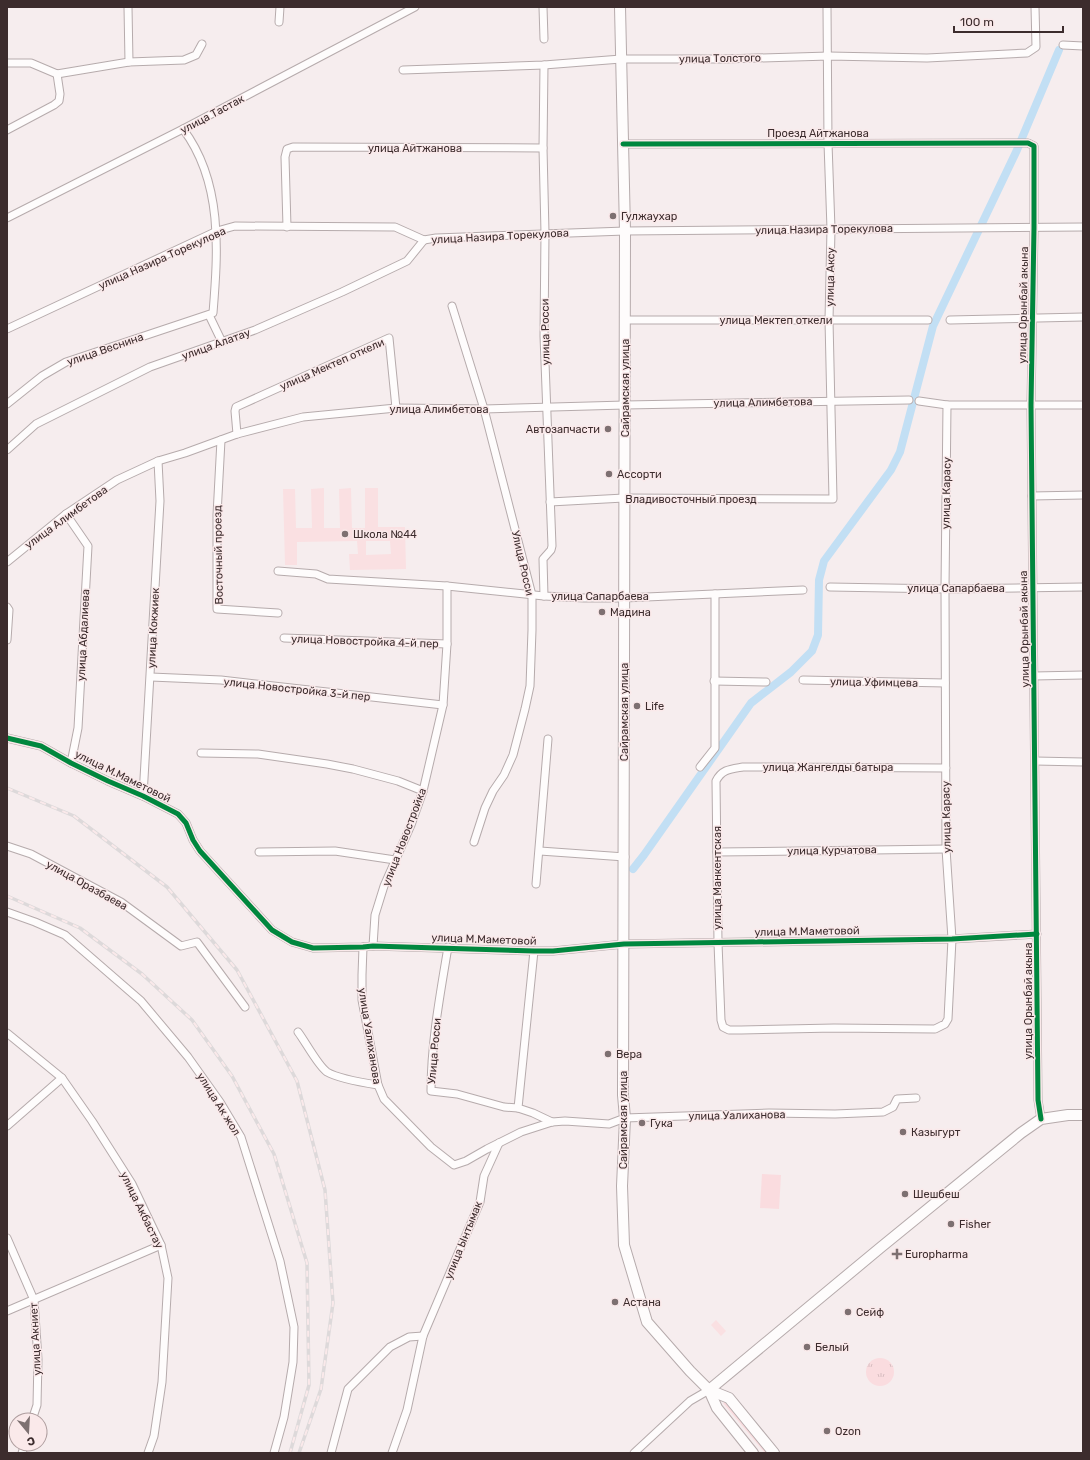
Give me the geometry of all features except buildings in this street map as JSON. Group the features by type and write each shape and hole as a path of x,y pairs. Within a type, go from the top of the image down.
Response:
{"main road":[{"name":"Сайрамская улица","path":"620,7 625,231 625,857 623,1095 625,1118 622,1186 624,1245 647,1322 690,1371 709,1390"},
{"path":"709,1390 1021,1133 1041,1119 1083,1114"},
{"path":"709,1390 717,1408 753,1453"},
{"path":"709,1390 729,1398 774,1453"}],"street":[{"path":"128,7 129,62"},
{"path":"280,7 280,22"},
{"name":"улица Тастак","path":"7,218 183,129 414,7"},
{"path":"543,7 544,39"},
{"name":"улица Аксу","path":"827,7 829,56 828,143 831,229 829,320 833,499"},
{"name":"улица Толстого","path":"403,70 544,65 621,60 829,56 927,58 1027,53 1036,47 1035,7"},
{"path":"7,63 31,63 57,74 129,62 184,60 196,55 202,44"},
{"path":"1063,45 1083,46"},
{"name":"улица Росси","path":"544,65 544,336 552,546 543,559 544,596"},
{"path":"7,130 54,106 59,101 60,94 57,74"},
{"path":"183,129 191,140 204,167 211,196 217,232 211,314 222,342"},
{"name":"Проезд Айтжанова","path":"624,144 1028,143"},
{"name":"улица Орынбай акына","path":"1028,143 1034,147 1031,405 1038,1100 1041,1119"},
{"name":"улица Айтжанова","path":"287,227 285,157 287,148 543,148"},
{"name":"улица Назира Торекулова","path":"7,329 217,232 235,226 395,227 424,240 436,238 545,233 625,231 1083,227"},
{"name":"улица Алатау","path":"7,450 36,424 150,367 255,330 342,292 407,261 424,240"},
{"name":"Улица Росси","path":"452,306 484,409 532,595 530,686 525,709 513,755 504,775 493,791 485,808 474,842"},
{"name":"улица Веснина","path":"7,404 42,376 66,362 211,314"},
{"path":"950,320 1083,317"},
{"name":"улица Мектеп откели","path":"625,320 928,320"},
{"name":"улица Мектеп откели","path":"237,434 236,407 389,338 396,408"},
{"name":"улица Алимбетова","path":"7,562 66,514 117,480 158,461 237,434 302,417 396,408 484,409 909,400"},
{"path":"919,401 947,405 1083,405"},
{"name":"улица Карасу","path":"741,1030 834,1028 935,1029 945,1024 948,1019 952,939 946,849 945,589 947,405"},
{"name":"Восточный проезд","path":"221,440 216,515 217,609 278,612"},
{"name":"улица Кокжиек","path":"143,796 160,501 158,461"},
{"path":"1032,496 1083,495"},
{"name":"Владивосточный проезд","path":"550,502 624,498 833,499"},
{"name":"улица Абдалиева","path":"66,514 88,546 78,728 71,763"},
{"name":"улица Сапарбаева","path":"278,571 316,574 328,579 447,586 544,596 624,598 803,590"},
{"name":"улица Новостройка","path":"373,946 375,915 384,886 411,825 423,791 443,705 447,644 447,586"},
{"name":"улица Сапарбаева","path":"830,587 945,589 1083,587"},
{"path":"700,767 715,748 715,594"},
{"path":"7,607 9,610 7,640"},
{"name":"улица Новостройка 4-й пер","path":"284,638 447,644"},
{"path":"1034,676 1083,675"},
{"name":"улица Новостройка 3-й пер","path":"151,677 221,680 443,705"},
{"name":"улица Уфимцева","path":"803,680 945,684"},
{"path":"714,682 766,682"},
{"name":"улица М.Маметовой","path":"7,738 41,746 71,763 178,814 186,822 193,840 200,851 272,930 292,942 313,948 373,946 553,951 624,944 952,939 1037,934"},
{"path":"536,884 540,851 548,739"},
{"path":"201,753 258,754 326,764 353,769 398,781 423,791"},
{"path":"1035,761 1083,762"},
{"name":"улица Жангелды батыра","path":"716,781 722,772 729,769 743,767 946,768"},
{"name":"улица Манкентская","path":"716,781 718,943 721,1024 723,1028 729,1030 741,1030"},
{"name":"улица Оразбаева","path":"7,846 32,854 121,902 181,946 197,942 245,1007"},
{"name":"улица Курчатова","path":"717,852 946,849"},
{"path":"260,852 335,851 396,860"},
{"path":"540,851 625,857"},
{"name":"улица Ак жол","path":"7,912 65,935 141,1001 188,1057 220,1102 241,1137 280,1260 294,1327 293,1362 284,1417 274,1453"},
{"name":"улица Уалиханова","path":"363,947 362,1000 378,1085 384,1099 431,1147 454,1165 462,1163 521,1132 552,1122 565,1121 609,1124 625,1118 769,1113 835,1114 883,1112 893,1107 896,1099 916,1098"},
{"name":"Улица Росси","path":"448,947 438,1006 431,1074 431,1090 457,1094 504,1107 518,1108 533,1112 552,1122"},
{"path":"518,1108 534,951"},
{"path":"298,1032 321,1066 328,1073 355,1081 378,1085"},
{"name":"улица Акбастау","path":"7,1033 62,1078 92,1121 132,1184 161,1245 168,1278 162,1382 154,1436 148,1453"},
{"path":"7,1126 62,1078"},
{"name":"улица Ынтымак","path":"392,1453 407,1410 423,1336 480,1202 484,1176 499,1143"},
{"name":"улица Акниет","path":"7,1238 34,1300 38,1359 37,1405 35,1412"},
{"path":"7,1311 161,1245"},
{"path":"330,1453 348,1389 390,1347 409,1337 423,1336"},
{"path":"634,1453 690,1401 709,1390"}],"shaded area":[{"name":"Школа №44","path":"324,488 324,528 340,528 339,489 351,488 352,528 365,528 365,488 378,488 378,527 405,527 406,569 350,570 349,554 358,554 357,541 297,542 297,565 285,565 283,489 295,489 296,528 312,528 311,489","holes":["366,541 390,541 391,554 366,555"]},
{"path":"716,1320 726,1331 721,1336 711,1325"}],"green space":[{"path":"762,1174 781,1175 779,1209 760,1208"},
{"path":"880,1358 890,1362 894,1372 890,1382 880,1386 870,1382 866,1372 870,1362"},
{"path":"726,1401 769,1453 765,1453 723,1403"}],"waterway":[{"path":"633,869 751,703 791,672 812,651 818,635 819,580 824,561 891,470 900,452 933,326 1017,150 1059,50"}],"railway":[{"path":"7,788 74,816 167,887 237,970 297,1081 325,1190 333,1303 321,1389 299,1453"},
{"path":"7,896 80,928 142,974 192,1020 232,1076 274,1154 307,1263 309,1385 290,1453"}],"cycle path":[{"path":"623,144 1028,143 1034,146 1031,405 1038,1100 1041,1119"},
{"path":"7,738 41,746 71,763 178,814 186,823 193,840 200,851 272,930 292,942 313,948 373,946 553,951 624,944 952,939 1037,934"}],"place":[{"name":"Гулжаухар","path":"613,216"},
{"name":"Автозапчасти","path":"608,429"},
{"name":"Ассорти","path":"609,474"},
{"name":"Школа №44","path":"345,534"},
{"name":"Мадина","path":"602,612"},
{"name":"Life","path":"637,706"},
{"name":"Вера","path":"608,1054"},
{"name":"Гука","path":"642,1123"},
{"name":"Казыгурт","path":"903,1132"},
{"name":"Шешбеш","path":"905,1194"},
{"name":"Fisher","path":"951,1224"},
{"name":"Europharma","path":"897,1254"},
{"name":"Астана","path":"615,1302"},
{"name":"Сейф","path":"848,1312"},
{"name":"Белый","path":"807,1347"},
{"name":"Ozon","path":"827,1431"}]}
